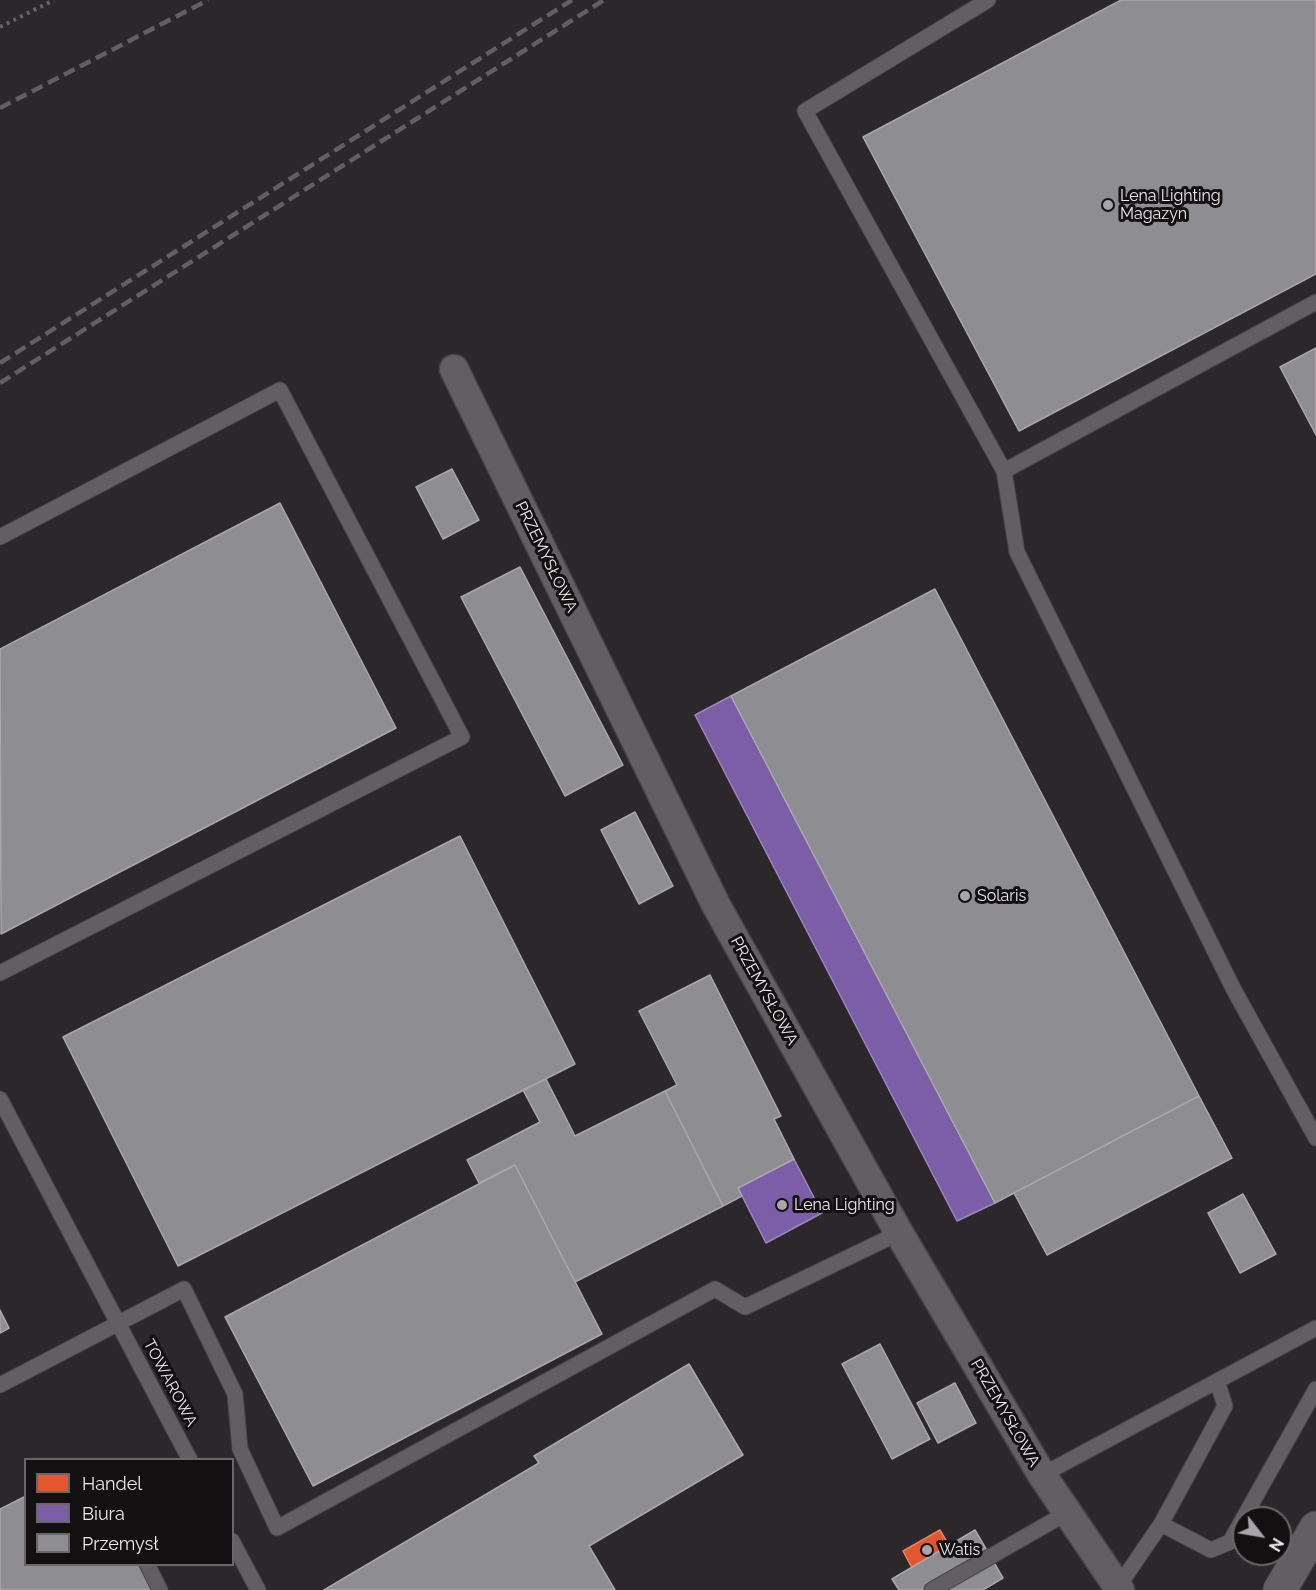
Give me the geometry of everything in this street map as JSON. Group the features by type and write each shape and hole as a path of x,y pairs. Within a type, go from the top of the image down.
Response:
{"street":[{"name":"PRZEMYSŁOWA","path":"454,369 716,905 899,1233 1065,1514 1119,1590"},
{"path":"1280,1590 1316,1528"}],"lane":[{"path":"988,0 805,111 1004,471 1017,552 1234,990 1316,1138"},
{"path":"1004,471 1316,302"},
{"path":"0,537 280,390 462,737 0,973"},
{"name":"TOWAROWA","path":"0,1099 189,1458"},
{"path":"0,1385 184,1289 235,1394 240,1449 277,1528 715,1289 745,1307 899,1233"},
{"path":"1042,1475 1316,1328"},
{"path":"1119,1590 1161,1524 1225,1406 1217,1381"},
{"path":"1161,1524 1211,1550 1230,1542 1316,1389"},
{"path":"932,1590 1065,1514"},
{"path":"234,1545 258,1590"},
{"path":"148,1566 160,1590"}],"path":[{"path":"0,27 54,0"}],"building: Handel":[{"name":"Watis","path":"940,1530 951,1549 913,1570 903,1551"}],"building: Biura":[{"path":"731,696 995,1203 957,1221 695,715"},
{"name":"Lena Lighting","path":"794,1159 822,1213 766,1243 738,1188"}],"building: Przemysł":[{"name":"Lena Lighting Magazyn","path":"1121,0 1316,0 1316,274 1019,431 863,137"},
{"path":"1316,348 1316,435 1280,367"},
{"path":"452,469 479,520 443,539 416,487"},
{"path":"280,503 396,728 1,934 0,649"},
{"path":"520,567 623,765 565,796 461,597"},
{"name":"Solaris","path":"935,589 1199,1096 995,1203 731,696"},
{"path":"635,812 673,886 639,904 601,830"},
{"path":"460,836 575,1064 178,1266 63,1037"},
{"path":"710,975 781,1116 774,1119 794,1159 738,1188 742,1196 723,1206 665,1091 677,1085 639,1011"},
{"path":"546,1079 575,1136 665,1091 723,1206 575,1282 515,1165 479,1183 467,1160 540,1122 523,1090"},
{"path":"1199,1096 1232,1158 1047,1255 1014,1193"},
{"path":"515,1165 602,1334 313,1486 225,1317"},
{"path":"1243,1194 1276,1254 1240,1273 1208,1213"},
{"path":"0,1310 9,1328 0,1333"},
{"path":"880,1344 930,1439 892,1459 842,1364"},
{"path":"689,1364 743,1455 589,1546 615,1590 324,1590 539,1463 534,1456"},
{"path":"955,1383 976,1423 938,1443 917,1403"},
{"path":"24,1497 24,1566 143,1566 155,1590 0,1590 0,1509"},
{"path":"975,1530 1003,1578 983,1590 899,1590 892,1579"}],"railway":[{"path":"0,108 208,0"},
{"path":"0,363 572,0"},
{"path":"0,383 604,0"}],"place":[{"name":"Lena Lighting Magazyn","path":"1108,205"},
{"name":"Solaris","path":"965,896"},
{"name":"Lena Lighting","path":"782,1205"},
{"name":"Watis","path":"927,1550"}]}
